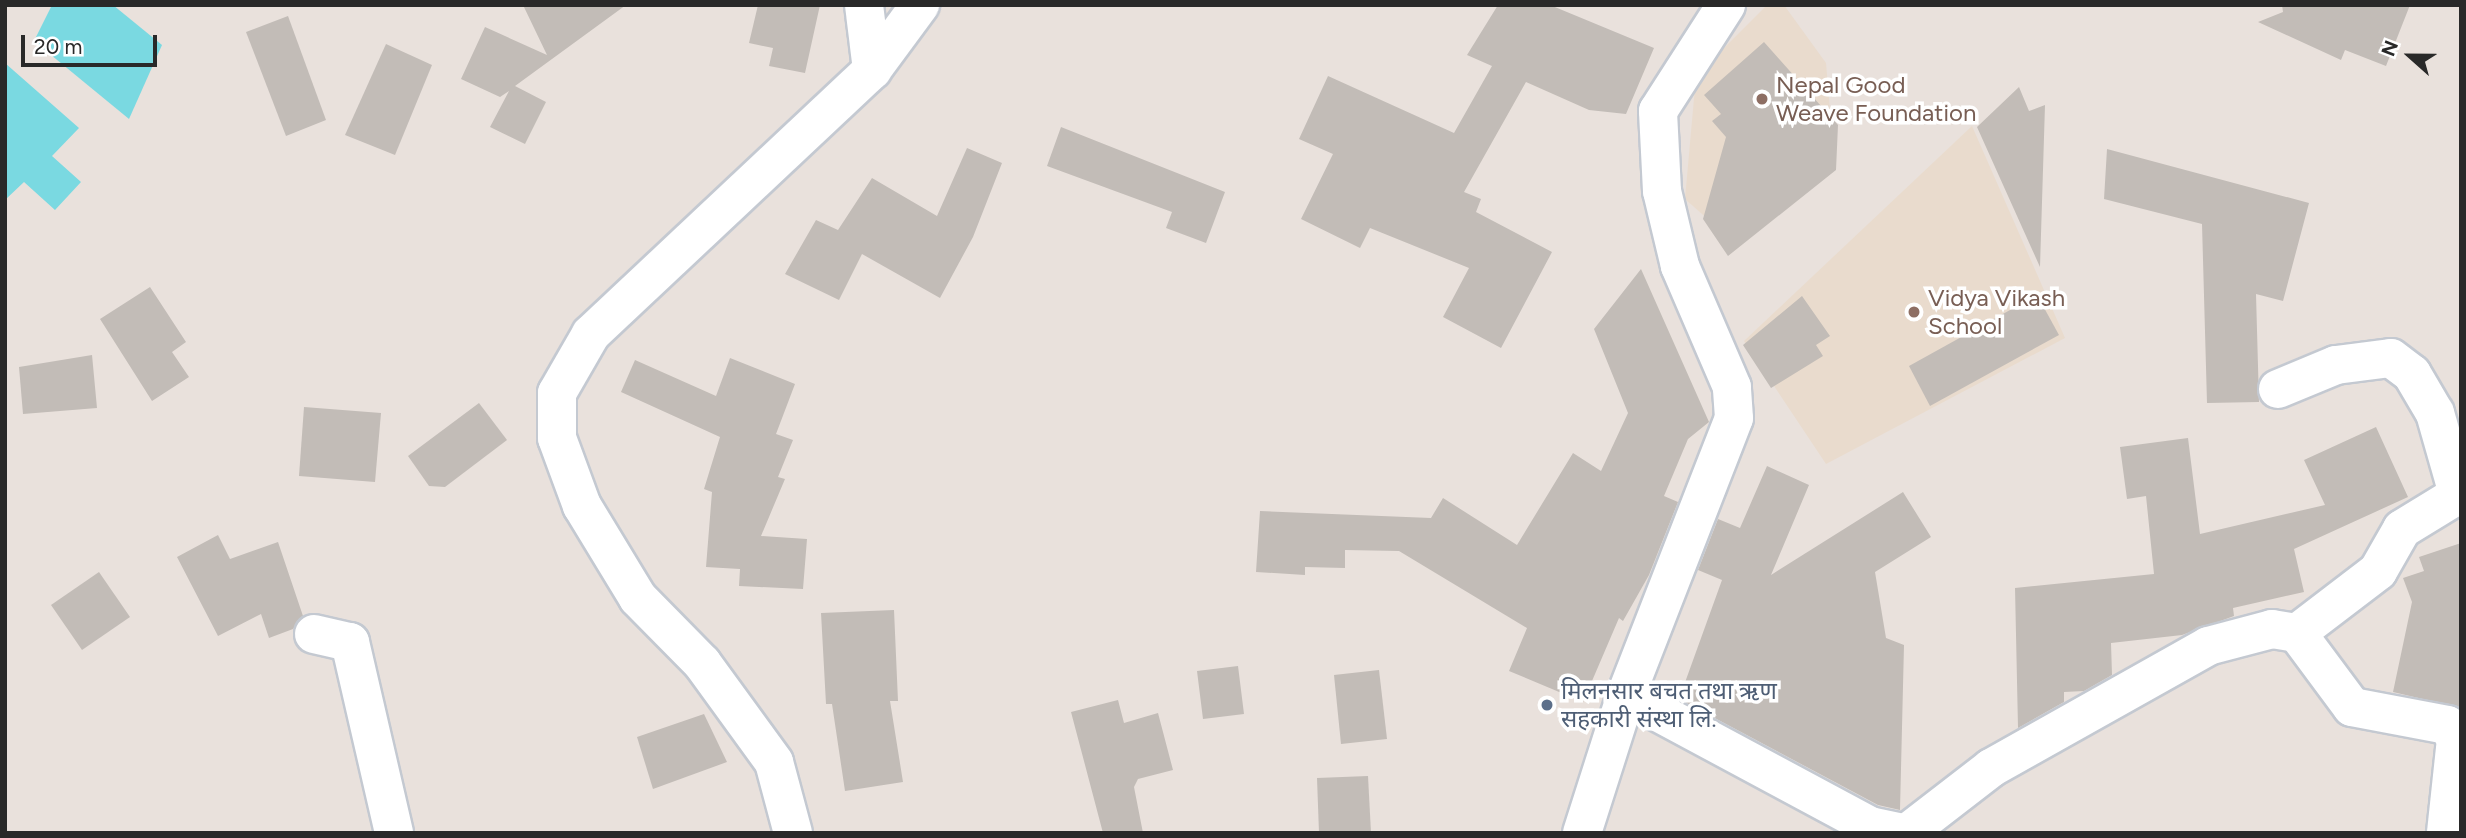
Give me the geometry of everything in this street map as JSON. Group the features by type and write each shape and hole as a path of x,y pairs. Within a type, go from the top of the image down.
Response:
{"street":[{"path":"864,5 872,70"},
{"path":"793,833 774,762 702,663 638,598 582,506 556,438 557,393 591,334 872,70 920,5"},
{"path":"1582,833 1626,695 1734,418 1732,387 1680,265 1662,191 1658,111 1726,5"},
{"path":"1626,695 1870,826 1905,833 1991,768 2208,646 2272,629 2297,632 2378,571 2402,529 2460,493 2435,413 2412,374 2391,358 2336,365 2278,389"},
{"path":"2297,632 2352,707 2447,725 2456,739 2446,833"},
{"path":"314,634 350,642 394,833"}],"shaded area":[{"name":"Nepal Good Weave Foundation","path":"1767,5 1784,5 1826,63 1831,122 1719,229 1685,199 1696,76"},
{"name":"Vidya Vikash School","path":"1972,126 2065,338 1826,464 1744,341"}],"water":[{"path":"52,5 113,5 162,45 129,119 34,41"},
{"path":"5,63 79,128 52,156 81,182 55,210 24,182 5,200"}],"building":[{"path":"523,5 626,5 515,86 546,102 525,144 490,127 509,91 500,97 461,79 485,27 547,55"},
{"path":"758,5 820,5 805,73 769,66 773,48 749,43"},
{"path":"1498,5 1550,5 1654,48 1626,114 1589,110 1526,82 1464,192 1481,199 1476,212 1552,252 1501,348 1443,317 1469,268 1370,228 1360,248 1301,219 1333,154 1299,139 1328,76 1454,133 1492,66 1467,55"},
{"path":"2282,5 2410,5 2386,66 2345,50 2341,60 2258,22 2283,12"},
{"path":"288,16 326,120 286,136 246,32"},
{"path":"1764,42 1838,125 1836,170 1728,256 1703,219 1726,137 1712,121 1721,114 1704,95"},
{"path":"386,44 432,65 395,155 345,135"},
{"path":"2019,87 2029,111 2045,105 2040,267 1977,127"},
{"path":"1061,127 1225,192 1206,243 1166,228 1172,212 1047,166"},
{"path":"967,148 1002,163 973,237 940,298 862,254 839,300 785,274 816,220 838,230 872,178 937,216"},
{"path":"2107,149 2309,203 2283,301 2256,294 2259,402 2207,403 2202,224 2104,199"},
{"path":"1641,269 1709,422 1688,439 1664,496 1678,502 1649,575 1623,621 1619,618 1583,702 1509,671 1527,628 1399,551 1345,550 1345,568 1305,567 1305,575 1256,572 1260,511 1431,518 1443,498 1517,545 1573,453 1601,471 1628,413 1594,329"},
{"path":"150,287 186,342 172,352 189,377 152,401 100,319"},
{"path":"2037,295 2059,335 1930,406 1909,366"},
{"path":"1802,296 1830,336 1816,345 1823,356 1771,388 1743,345"},
{"path":"92,355 97,408 23,414 19,367"},
{"path":"730,358 795,384 776,434 793,440 778,477 785,479 761,536 807,539 803,589 739,586 740,569 706,567 712,492 704,489 720,437 621,392 635,360 716,396"},
{"path":"479,403 507,440 445,487 429,486 408,456"},
{"path":"304,407 381,413 375,482 299,476"},
{"path":"2376,427 2408,497 2294,549 2304,592 2233,608 2234,616 2182,635 2111,643 2112,675 2084,691 2064,692 2064,702 2018,728 2015,588 2154,574 2146,496 2127,499 2120,447 2188,438 2200,534 2325,505 2304,460"},
{"path":"1767,466 1809,485 1771,575 1903,492 1931,537 1875,572 1886,638 1904,645 1900,810 1878,805 1679,699 1722,580 1698,570 1718,519 1740,528"},
{"path":"218,535 230,559 278,542 303,616 293,629 269,638 261,614 218,636 177,557"},
{"path":"2461,543 2461,708 2393,692 2412,602 2403,578 2424,571 2419,557"},
{"path":"99,572 130,617 82,650 51,605"},
{"path":"894,610 898,701 890,701 903,782 845,791 832,704 826,704 821,613"},
{"path":"1238,666 1244,714 1203,719 1197,671"},
{"path":"1379,670 1387,739 1341,744 1334,675"},
{"path":"1118,700 1124,723 1158,713 1173,770 1138,779 1134,787 1143,833 1103,833 1071,712"},
{"path":"704,714 727,762 653,789 637,737"},
{"path":"1368,776 1371,833 1319,833 1317,778"}],"place":[{"name":"Nepal Good Weave Foundation","path":"1762,99"},
{"name":"Vidya Vikash School","path":"1914,312"},
{"name":"मिलनसार बचत तथा ऋण सहकारी संस्था लि.","path":"1547,705"}]}
